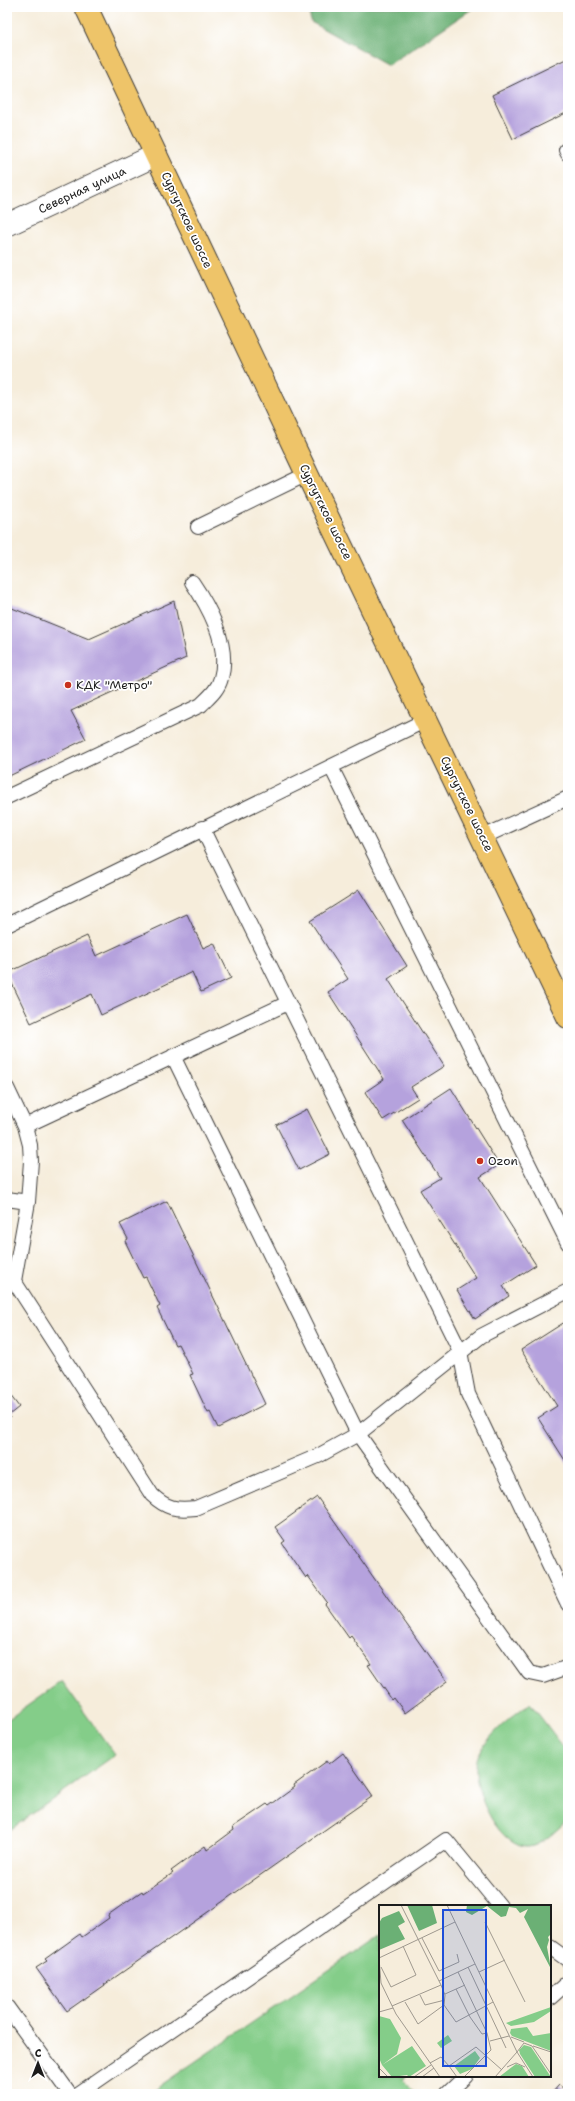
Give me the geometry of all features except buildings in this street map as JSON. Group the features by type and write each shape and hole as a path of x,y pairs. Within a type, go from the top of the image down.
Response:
{"main road":[{"name":"Сургутское шоссе","path":"86,7 307,474 483,837 568,1017"}],"street":[{"name":"Северная улица","path":"7,226 156,155"}],"lane":[{"path":"198,526 307,474"},
{"path":"7,797 200,705 214,693 221,678 222,652 217,627 204,598 192,582"},
{"path":"7,925 202,828 426,720"},
{"path":"331,767 568,1243"},
{"path":"483,837 568,798"},
{"path":"202,828 460,1351 468,1394 568,1604"},
{"path":"25,1126 288,1003"},
{"path":"173,1056 358,1434 529,1673 543,1676 568,1667"},
{"path":"7,1088 25,1126 30,1145 31,1161 28,1202 11,1283 152,1495 162,1504 177,1510 196,1508 318,1456 358,1434 460,1351 481,1336 568,1291"},
{"path":"7,1199 28,1202"},
{"path":"78,2094 446,1840 499,1905"},
{"path":"551,1948 568,1960"},
{"path":"551,1997 568,1982"},
{"path":"7,2007 70,2094"},
{"path":"447,2094 465,2077"}],"green space":[{"path":"308,7 475,7 388,65 311,22"},
{"path":"62,1681 115,1755 7,1832 7,1720"},
{"path":"530,1703 568,1753 568,1820 539,1844 528,1847 516,1844 505,1837 495,1825 487,1811 481,1795 477,1780 476,1766 479,1754 495,1732"},
{"path":"379,1936 379,2077 405,2077 403,2080 416,2094 148,2094"}],"place":[{"name":"КДК \"Метро\"","path":"68,685"},
{"name":"Ozon","path":"480,1161"}]}
